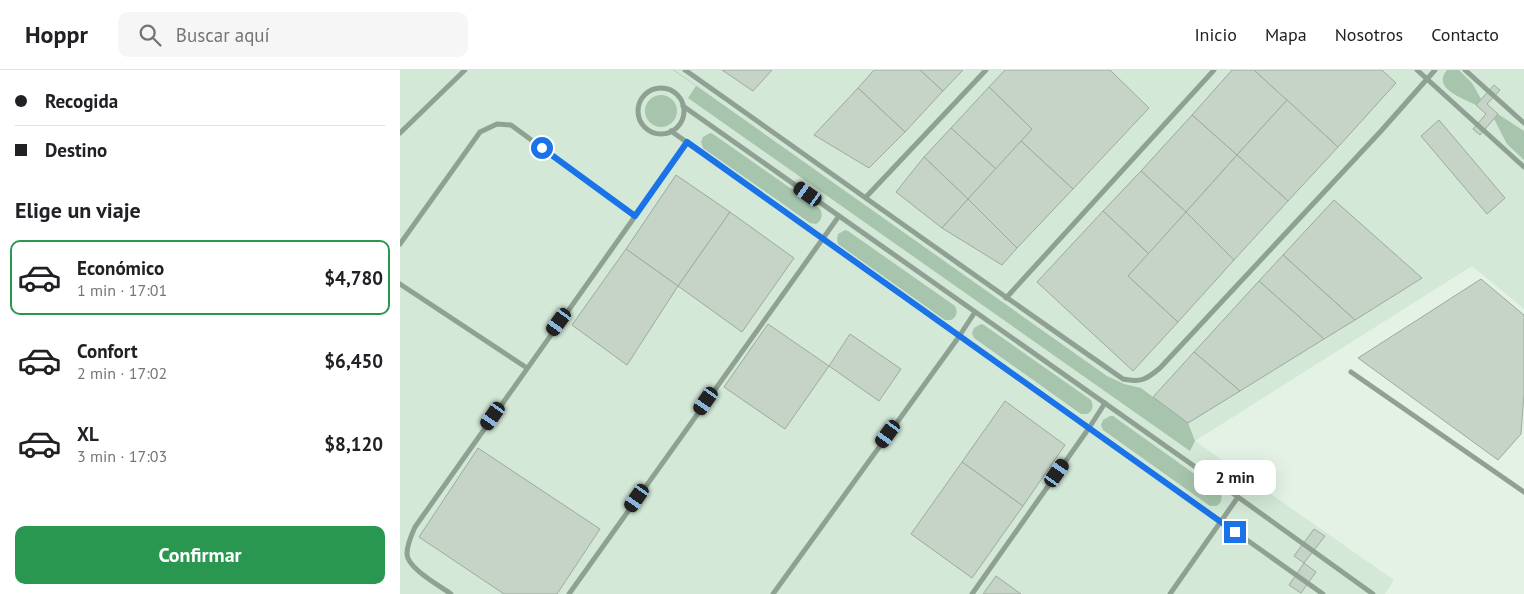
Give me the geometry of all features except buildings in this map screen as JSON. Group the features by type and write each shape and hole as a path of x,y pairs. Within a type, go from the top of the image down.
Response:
{"lane":[{"path":"400,133 465,70"},
{"path":"685,70 1006,298 1123,379 1132,381 1142,380 1151,376 1160,368 1436,70"},
{"path":"866,197 986,70"},
{"path":"1006,298 1214,70"},
{"path":"1417,70 1524,167"},
{"path":"1465,70 1524,123"},
{"path":"663,88 676,94 683,106 684,114 682,120 677,127 664,134 649,130 639,118 640,102 649,91 663,88"},
{"path":"683,106 1373,594"},
{"path":"400,244 480,132 497,124 511,125 635,216"},
{"path":"671,131 1323,594"},
{"path":"451,594 413,567 407,556 409,541 415,527 687,142"},
{"path":"569,594 839,216"},
{"path":"400,284 527,368"},
{"path":"772,594 975,312"},
{"path":"1351,372 1524,492"},
{"path":"972,594 1105,403"},
{"path":"1170,594 1238,497"}],"shaded area":[{"path":"400,70 1524,70 1524,309 1472,266 1195,441 1394,580 1385,594 400,594"},
{"path":"674,70 1107,376 1124,384 1141,388 1188,423 1195,441 1190,451 688,98 696,86"},
{"path":"1447,70 1459,70 1472,83 1481,99 1476,105 1457,96 1446,87 1443,82 1443,76"},
{"path":"661,95 667,96 672,100 676,105 676,117 672,122 667,126 661,127 655,126 650,122 646,117 645,111 646,105 650,100 655,96"},
{"path":"1498,114 1524,131 1524,160 1507,144 1494,119"},
{"path":"710,133 820,209 821,220 816,224 810,223 703,148 701,142 703,137"},
{"path":"845,230 955,306 956,316 951,320 945,320 838,244 838,234"},
{"path":"981,324 1091,400 1092,410 1087,414 1081,414 974,338 972,333 974,328"},
{"path":"1113,416 1220,492 1221,502 1216,506 1210,506 1103,430 1101,425 1103,420"}],"route":[{"path":"542,148 635,216 687,142 1235,532"}]}
